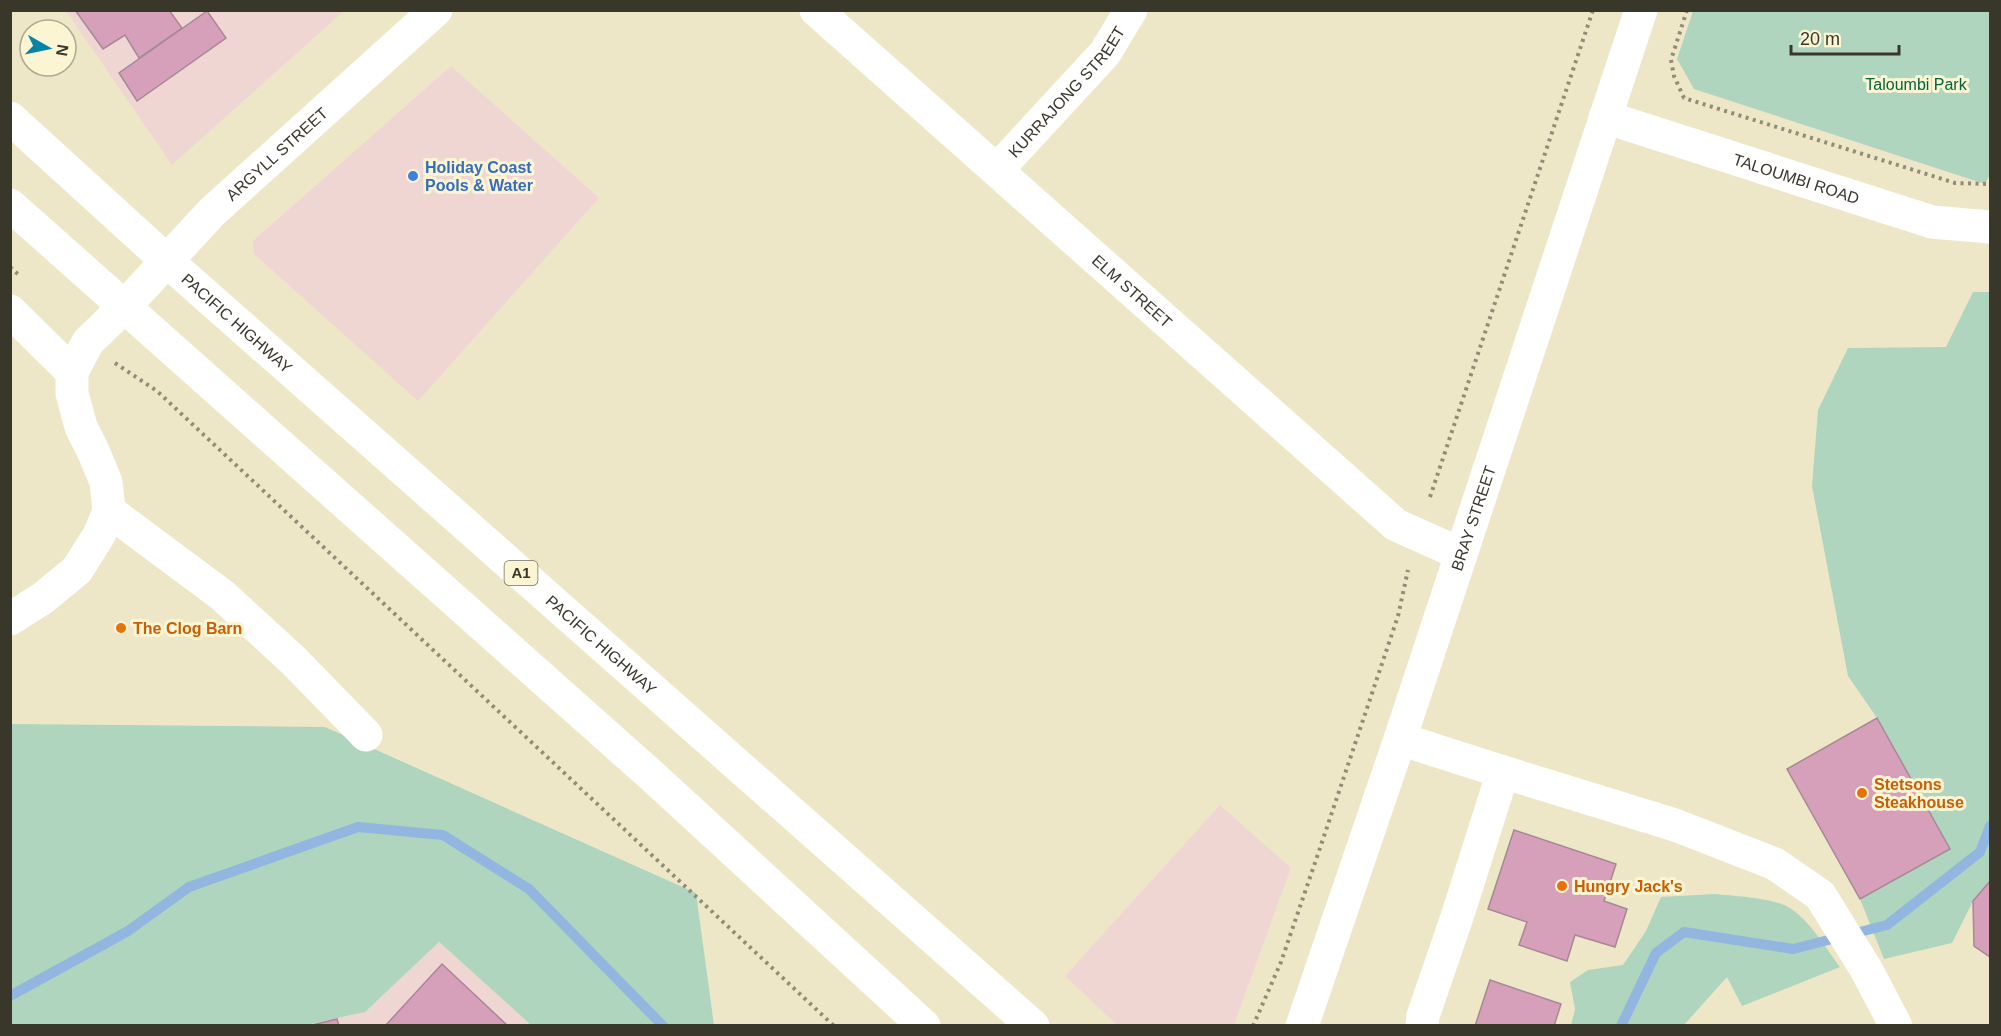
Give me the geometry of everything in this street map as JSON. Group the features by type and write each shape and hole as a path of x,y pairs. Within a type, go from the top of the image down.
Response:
{"main road":[{"name":"ARGYLL STREET","path":"72,372 88,342 125,306 212,212 436,10"},
{"name":"ELM STREET","path":"816,10 1396,525 1461,554"},
{"name":"KURRAJONG STREET","path":"997,170 1105,53 1131,10"},
{"name":"BRAY STREET","path":"1302,1026 1400,739 1641,10"},
{"name":"TALOUMBI ROAD","path":"1605,117 1932,222 1990,226"},
{"name":"PACIFIC HIGHWAY","path":"10,118 167,261 1034,1026"},
{"path":"10,204 651,775 924,1026"},
{"path":"10,311 72,372 72,393 81,427 106,482 109,511 99,535 77,570 43,598 10,619"},
{"path":"109,511 222,595 294,661 366,735"},
{"path":"1400,739 1696,833 1775,864 1820,895 1866,969 1896,1026"},
{"path":"1422,1026 1503,772"}],"path":[{"path":"1430,497 1593,10"},
{"path":"1687,10 1671,60 1674,76 1684,98 1955,183 1990,184"},
{"path":"10,267 26,282"},
{"path":"88,342 157,391 834,1026"},
{"path":"1253,1026 1281,963 1318,855 1398,616 1408,570"}],"shaded area":[{"path":"66,11 344,11 172,165 78,28 78,18 71,18"},
{"path":"451,66 599,198 418,401 254,254 253,241"},
{"path":"1220,805 1291,868 1234,1025 1117,1025 1065,976"},
{"path":"438,942 531,1025 306,1026 365,1012"}],"green space":[{"name":"Taloumbi Park","path":"1693,11 1990,11 1990,174 1985,184 1694,89 1677,59"},
{"path":"1973,292 1990,292 1990,881 1973,901 1952,943 1884,959 1860,899 1950,848 1877,718 1848,676 1812,486 1818,410 1848,348 1946,347"},
{"path":"11,724 325,727 696,893 714,1025 531,1025 439,942 365,1012 306,1025 11,1026"},
{"path":"1715,894 1763,899 1788,907 1810,926 1840,967 1742,1006 1727,977 1684,1025 1571,1025 1575,1009 1570,982 1588,970 1623,965 1646,931 1661,897"}],"building":[{"path":"75,10 169,10 182,28 139,58 125,35 103,49"},
{"path":"207,11 226,38 137,101 119,73"},
{"path":"1877,718 1950,849 1860,899 1787,769"},
{"path":"1514,830 1616,864 1604,901 1627,909 1615,947 1575,935 1567,961 1519,945 1527,922 1488,909"},
{"path":"1990,881 1990,957 1974,946 1973,901"},
{"path":"442,964 508,1026 385,1026"},
{"path":"1490,980 1561,1004 1554,1026 1475,1026"},
{"path":"337,1019 339,1026 308,1026"}],"waterway":[{"path":"1621,1026 1656,953 1684,932 1793,949 1887,925 1980,852 1990,826"},
{"path":"10,996 128,931 189,887 358,827 443,835 529,889 663,1026"}],"place":[{"name":"Holiday Coast Pools & Water","path":"413,176"},
{"name":"The Clog Barn","path":"121,628"},
{"name":"Stetsons Steakhouse","path":"1862,793"},
{"name":"Hungry Jack's","path":"1562,886"}]}
